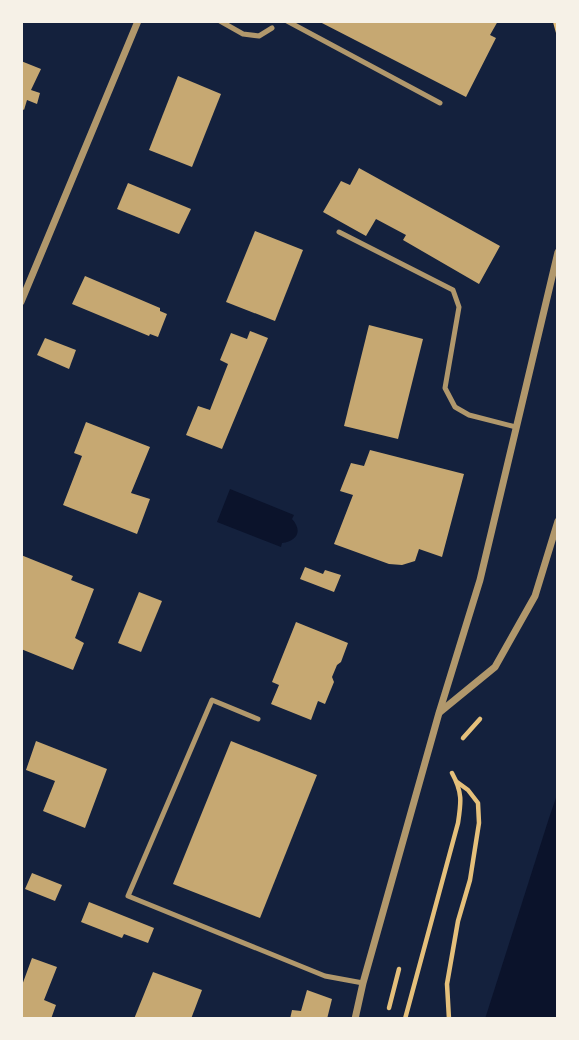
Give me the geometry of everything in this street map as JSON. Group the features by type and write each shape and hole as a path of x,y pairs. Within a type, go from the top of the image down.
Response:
{"street":[{"path":"21,302 138,21"},
{"path":"355,1019 439,713 480,580 558,252"},
{"path":"439,713 495,667 535,596 558,522"}],"lane":[{"path":"220,21 243,34 259,36 272,28"},
{"path":"287,21 439,103"},
{"path":"339,232 453,290 459,307 445,388 455,407 469,415 516,427"},
{"path":"258,719 212,700 128,896 325,976 363,983"}],"path":[{"path":"555,21 558,32"},
{"path":"459,748 464,737 482,717"},
{"path":"405,1019 461,804 461,792 450,770 447,783"},
{"path":"449,1019 447,985 458,921 470,880 480,814 474,796 457,781"},
{"path":"387,1019 400,967"}],"water":[{"path":"230,489 294,515 292,519 298,531 295,538 282,543 281,547 217,522"},
{"path":"558,792 558,1019 485,1019 549,818"}],"building":[{"path":"318,21 498,21 490,35 496,38 466,97"},
{"path":"21,61 41,69 31,90 40,93 37,104 27,100 24,110 21,108"},
{"path":"178,76 221,94 192,167 149,150"},
{"path":"359,168 500,246 479,284 403,240 406,235 376,219 366,236 323,212 341,181 350,185"},
{"path":"128,183 191,209 179,234 117,209"},
{"path":"255,231 303,250 275,321 226,302"},
{"path":"85,276 160,308 160,311 167,314 158,337 149,336 72,304"},
{"path":"369,325 423,339 398,439 344,426"},
{"path":"250,331 268,338 222,449 186,435 198,406 210,410 228,364 220,360 231,333 247,339"},
{"path":"45,338 76,350 69,369 37,355"},
{"path":"86,422 150,447 131,493 150,499 137,534 63,505 82,456 74,453"},
{"path":"370,450 464,474 442,557 419,549 415,561 402,565 389,564 334,544 353,495 340,491 351,463 364,466"},
{"path":"21,555 73,576 71,580 94,589 75,638 84,643 73,670 21,649"},
{"path":"305,567 323,574 325,570 341,575 334,592 300,579"},
{"path":"139,592 162,601 141,652 118,643"},
{"path":"296,622 348,643 332,677 334,682 325,704 318,701 311,720 271,704 279,685 272,682"},
{"path":"36,741 107,769 85,828 43,811 55,781 26,770"},
{"path":"231,741 317,775 260,918 173,884"},
{"path":"32,873 62,885 55,901 25,889"},
{"path":"89,902 154,928 148,943 124,934 122,938 81,922"},
{"path":"32,958 57,967 44,1000 56,1005 51,1019 21,1019 21,988"},
{"path":"153,972 202,990 191,1019 134,1019"},
{"path":"307,990 332,999 327,1019 290,1019 292,1010 301,1011"}]}
